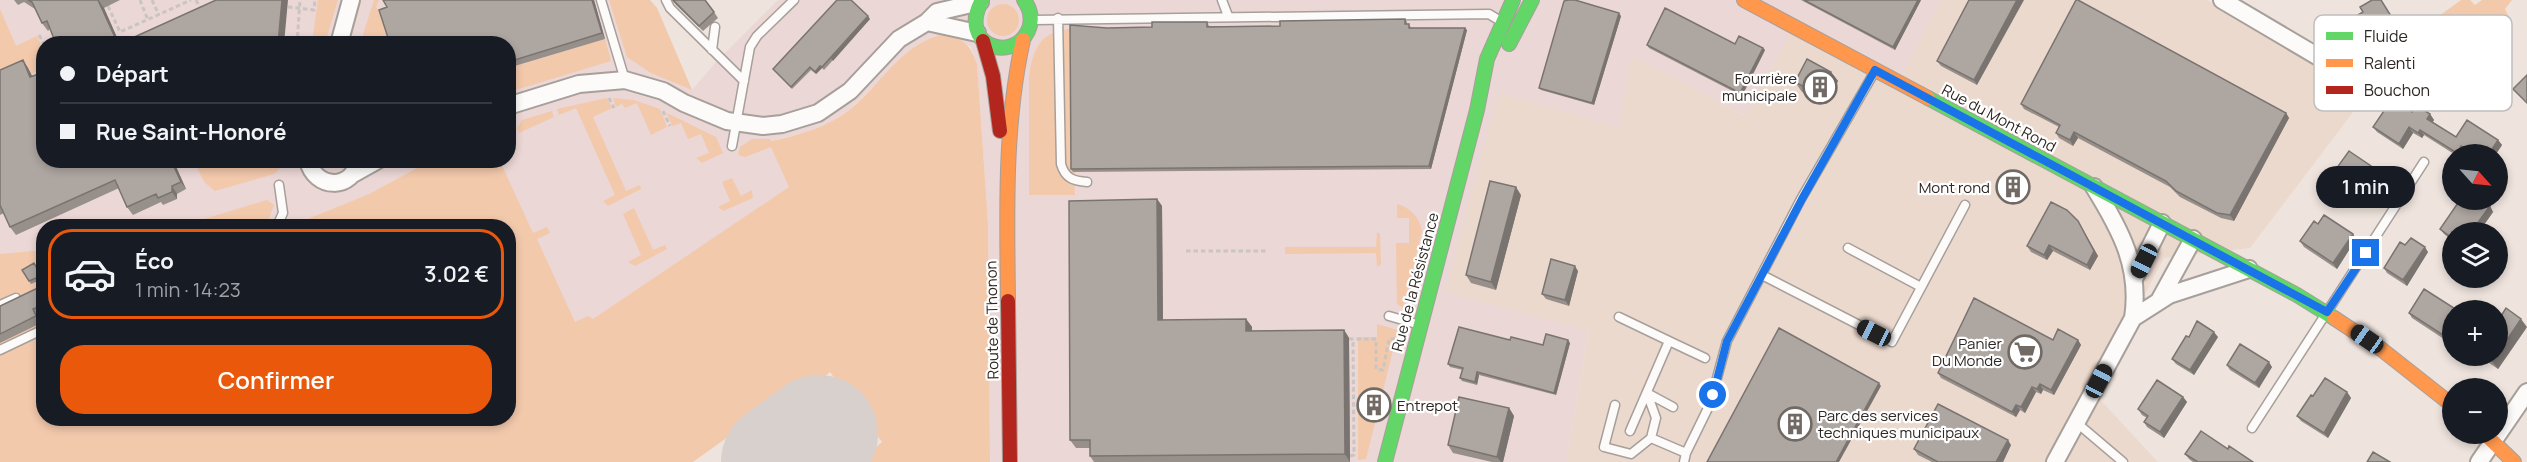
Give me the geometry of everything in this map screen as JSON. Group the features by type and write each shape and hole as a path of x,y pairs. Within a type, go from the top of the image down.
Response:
{"street":[{"path":"339,36 351,0"},
{"path":"1023,0 1030,11 1031,20"},
{"name":"Rue de la Résistance","path":"1385,462 1477,110 1487,58 1514,0"},
{"name":"Rue de la Résistance","path":"1477,110 1532,0"},
{"name":"Rue du Mont Rond","path":"1744,0 2327,312 2398,360 2442,397"},
{"path":"2222,0 2314,54"},
{"path":"516,104 579,84 625,80 663,91 709,114 736,123 763,126 782,124 818,113 850,91 899,39 927,22 939,11 981,1"},
{"name":"Route de Thonon","path":"981,1 974,15 993,76 1007,178"},
{"name":"Route de Thonon","path":"1010,462 1007,178 1016,76 1023,40 1030,29 1031,20"},
{"path":"927,22 980,37 994,47 1012,47 1023,40"},
{"path":"312,168 315,176 327,183 342,183 355,168"},
{"path":"2094,188 2123,237 2134,279 2133,318"},
{"path":"2134,279 2162,223"},
{"path":"2160,299 2193,239"},
{"path":"2055,462 2133,318 2160,299 2244,266"},
{"path":"2508,414 2527,392"},
{"path":"2479,462 2486,444"},
{"path":"2496,444 2514,462"}],"lane":[{"path":"601,0 625,80"},
{"path":"666,0 670,8 744,81"},
{"path":"732,146 752,42 794,0"},
{"path":"1222,0 1228,16"},
{"path":"1031,20 1489,14 1502,22"},
{"path":"1058,18 1061,164 1070,179 1087,182"},
{"path":"712,50 715,27"},
{"path":"1651,438 1685,458 1713,395 1727,341 1802,199 1875,70"},
{"path":"2252,428 2424,162"},
{"path":"279,185 283,213 280,219"},
{"path":"1762,275 1892,342 1965,206"},
{"path":"1848,248 1921,287"},
{"path":"0,305 27,293"},
{"path":"1389,316 1421,325"},
{"path":"1619,317 1705,358"},
{"path":"0,350 36,333"},
{"path":"1630,431 1669,341"},
{"path":"1647,393 1673,407"},
{"path":"1615,405 1604,447 1631,454 1651,438 1656,418 1647,393"},
{"path":"1009,416 1017,462"},
{"path":"2076,423 2123,462"}],"path":[{"path":"140,0 148,20"},
{"path":"152,0 159,15"},
{"path":"108,6 120,32 191,0"},
{"path":"202,0 197,1 201,11 209,7"},
{"path":"298,36 300,0"},
{"path":"288,7 314,10 315,0"},
{"path":"609,96 614,108"},
{"path":"662,109 670,126"},
{"path":"1186,251 1268,250"},
{"path":"1350,456 1354,456 1351,339 1376,339 1376,369 1383,370 1389,339 1417,339"}],"shaded area":[{"path":"0,0 650,0 657,8 692,90 716,62 778,0 1941,0 1898,82 1794,27 1746,116 1631,56 1589,330 1566,462 990,462 988,223 977,64 971,47 960,40 940,35 879,81 849,110 832,121 813,130 771,141 791,187 586,325 569,325 496,168 516,168 516,36 36,36 36,168 417,168 369,194 307,219 36,219 36,251 0,254"},
{"path":"318,0 338,0 327,36 313,36"},
{"path":"374,0 379,0 376,7 383,15 390,36 363,36"},
{"path":"609,0 650,0 657,8 692,90 651,73 627,57"},
{"path":"1941,0 2207,0 2314,64 2314,111 2354,111 2250,248 2164,258 2093,392 2158,462 1566,462 1589,331 1445,292 1499,93 1619,128 1631,55 1745,116 1794,27 1898,82"},
{"path":"2461,0 2470,0 2475,5 2482,0 2512,0 2505,9 2508,15 2440,15"},
{"path":"1003,4 1014,9 1019,20 1014,31 1003,36 992,31 987,20 992,9"},
{"path":"0,9 16,46 36,36 36,72 0,80"},
{"path":"1072,28 1075,195 1029,195 1031,63 1044,39 1054,32"},
{"path":"940,35 964,42 971,50 977,64 988,223 990,462 866,462 863,458 882,442 830,372 815,384 810,378 693,462 0,462 0,254 36,251 36,426 516,426 516,219 307,219 369,194 417,168 503,168 533,233 547,227 550,233 537,239 575,322 588,316 593,319 789,187 771,147 745,157 738,155 740,147 752,139 770,139 771,141 802,133 830,122 860,101 913,48"},
{"path":"605,39 611,61 516,90 516,66"},
{"path":"607,98 612,108 593,117 626,191 640,185 641,189 608,206 603,201 615,195 576,108 559,115 557,109"},
{"path":"613,98 634,100 660,109 667,127 651,135 637,103 625,108 622,104 616,107"},
{"path":"552,111 554,117 519,133 517,128 522,120"},
{"path":"667,113 716,137 723,153 702,163 696,158 709,153 701,134 688,139 681,123 672,126"},
{"path":"197,168 280,168 274,174 215,191 204,182"},
{"path":"732,178 741,196 752,190 753,198 723,211 718,207 730,201 722,182"},
{"path":"267,200 274,205 269,219 204,219"},
{"path":"1397,204 1414,214 1422,231 1403,308 1397,304 1396,243 1409,243 1409,218 1397,218"},
{"path":"634,208 653,250 665,245 667,249 635,266 628,262 641,255 623,214"},
{"path":"1377,232 1380,234 1381,264 1377,267 1376,253 1285,254 1285,247 1376,247"},
{"path":"1377,324 1398,330 1366,459 1358,460 1358,337 1377,337"}],"building":[{"path":"28,0 98,0 114,36 53,36 47,21 42,23 32,2"},
{"path":"216,0 282,0 279,36 137,36"},
{"path":"383,0 592,0 602,33 516,60 516,36 387,36 379,10 387,7"},
{"path":"673,0 705,0 714,12 699,26"},
{"path":"837,0 851,0 868,16 822,67 820,66 815,72 810,67 791,87 773,69"},
{"path":"1568,0 1619,13 1592,103 1539,88 1564,1"},
{"path":"1804,0 1918,0 1893,47"},
{"path":"1969,0 2017,0 1974,80 1937,61"},
{"path":"2076,0 2286,113 2230,215 2217,213 2176,191 2166,181 2074,132 2070,140 2056,133 2060,125 2021,104"},
{"path":"2372,0 2381,0 2390,15 2358,15 2363,12 2360,7"},
{"path":"1665,8 1735,44 1739,36 1763,48 1740,93 1647,45"},
{"path":"1405,19 1405,24 1409,24 1409,28 1465,28 1429,166 1071,169 1070,25 1107,28 1152,27 1152,22 1207,22 1207,27 1280,26 1280,21"},
{"path":"1807,59 1831,72 1819,95 1795,82"},
{"path":"23,60 30,77 36,75 36,168 175,168 181,182 172,186 172,192 158,198 156,194 127,207 115,180 10,227 0,205 0,70"},
{"path":"2527,75 2527,103 2513,89"},
{"path":"2384,111 2425,111 2430,114 2427,119 2456,137 2467,120 2498,140 2495,144 2443,144 2420,130 2418,133 2409,127 2399,144 2373,127"},
{"path":"2349,151 2371,166 2347,198 2326,183"},
{"path":"1490,181 1516,187 1491,282 1466,275"},
{"path":"1157,199 1158,320 1246,319 1246,331 1344,330 1345,454 1090,456 1090,440 1070,440 1069,201"},
{"path":"2051,202 2067,210 2078,221 2094,251 2087,265 2049,245 2044,255 2027,246"},
{"path":"2453,210 2487,210 2478,222 2445,222"},
{"path":"2324,215 2353,234 2333,263 2300,241 2314,221 2318,224"},
{"path":"2411,238 2425,247 2403,280 2384,268 2400,242 2405,245"},
{"path":"1551,259 1575,266 1565,300 1542,294"},
{"path":"34,263 36,278 29,281 22,270"},
{"path":"36,289 36,308 33,309 36,316 0,334 0,306"},
{"path":"2424,289 2442,300 2442,334 2409,313"},
{"path":"1974,298 2053,340 2058,329 2078,340 2051,390 2040,384 2037,389 2032,387 2021,407 2016,405 2012,412 1938,373"},
{"path":"2508,309 2521,319 2508,338"},
{"path":"2197,321 2214,332 2190,370 2172,359 2186,336 2189,337"},
{"path":"1459,327 1510,340 1511,337 1543,345 1546,334 1568,340 1554,393 1477,372 1475,382 1460,378 1463,368 1448,364"},
{"name":"Parc des services techniques municipaux","path":"1779,328 1879,383 1836,462 1707,462"},
{"path":"2240,344 2269,362 2255,383 2227,365"},
{"path":"2325,378 2347,392 2324,433 2297,416"},
{"path":"2157,380 2183,397 2160,432 2144,422 2148,416 2138,409"},
{"path":"1459,397 1509,408 1497,457 1448,445"},
{"path":"1938,404 2008,440 1996,462 1938,462 1914,449"},
{"path":"2201,431 2253,462 2198,462 2185,454"},
{"path":"2373,452 2390,462 2367,462"}],"runway":[{"path":"780,462 819,434"}],"traffic: fast":[{"path":"982,0 976,16 976,28 981,38 990,45 1000,48 1020,41 1028,31 1031,15 1024,0"},
{"path":"1385,462 1477,110 1487,59 1513,0"},
{"path":"1509,44 1532,0"},
{"path":"1928,98 2297,295 2334,318"}],"traffic: slow":[{"path":"1744,0 1928,98"},
{"path":"1008,301 1008,170 1012,105 1023,40"},
{"path":"2334,318 2381,349 2442,397"},
{"path":"2495,444 2514,462"}],"traffic: jam":[{"path":"983,41 993,76 1000,131"},
{"path":"1008,301 1010,462"}],"place":[{"name":"Fourrière municipale","path":"1820,87"},
{"name":"Mont rond","path":"2013,187"},
{"name":"Panier Du Monde","path":"2025,352"},
{"name":"Entrepot","path":"1374,405"},
{"name":"Parc des services techniques municipaux","path":"1795,424"}],"route":[{"path":"1713,395 1727,341 1802,199 1875,70 2327,312 2366,253"}]}
